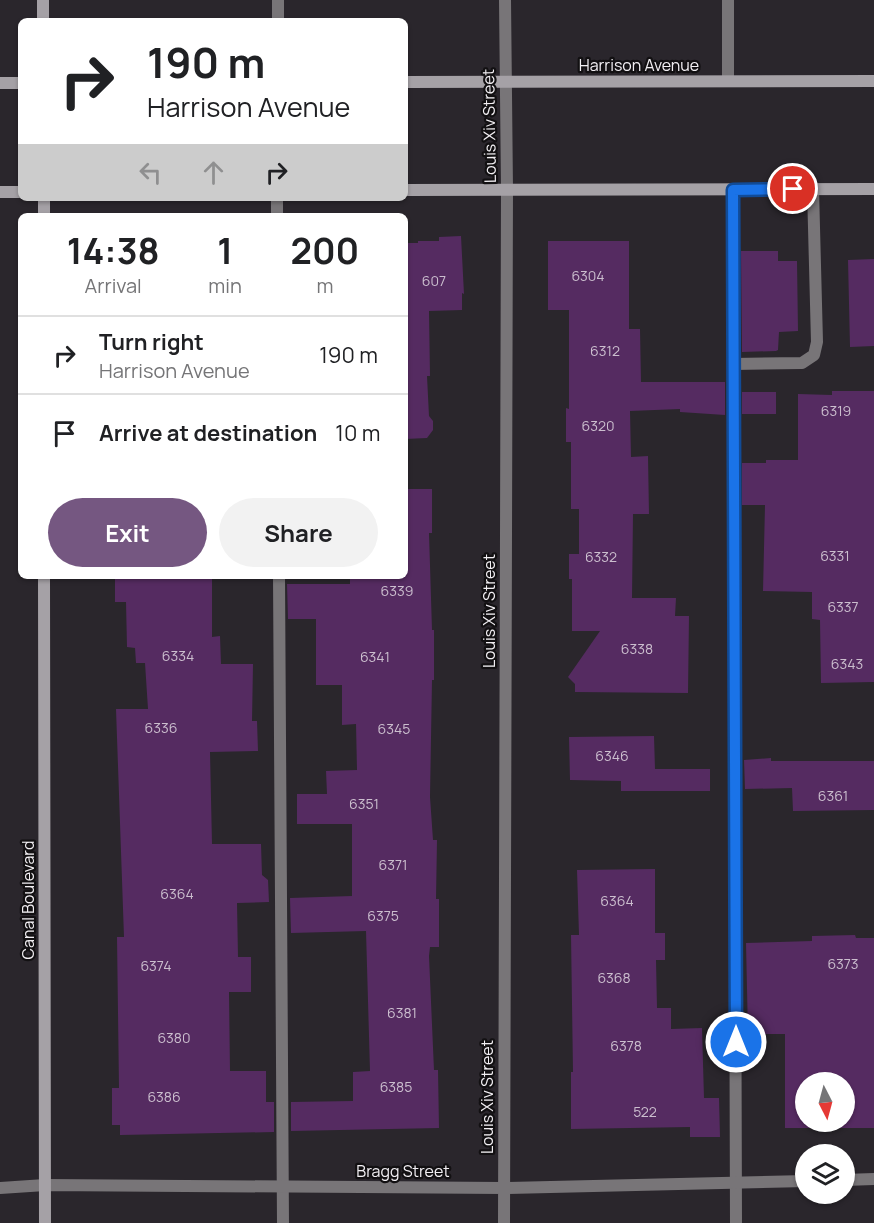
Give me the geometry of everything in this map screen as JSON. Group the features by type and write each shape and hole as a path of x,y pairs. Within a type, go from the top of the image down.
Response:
{"street":[{"path":"43,0 43,18"},
{"path":"278,0 278,18"},
{"name":"Louis Xiv Street","path":"504,1223 507,190 505,0"},
{"path":"728,0 728,81"},
{"name":"Harrison Avenue","path":"408,82 874,81"},
{"path":"0,83 18,83"},
{"path":"734,364 802,363 814,356 817,342 813,189"},
{"path":"408,190 874,189"},
{"path":"733,190 736,1223"},
{"path":"0,192 18,192"},
{"name":"Canal Boulevard","path":"44,579 45,1223"},
{"path":"279,579 283,1223"},
{"path":"855,1180 874,1179"},
{"name":"Bragg Street","path":"0,1188 45,1185 504,1188 795,1181"}],"building":[{"path":"461,236 464,294 462,293 462,310 429,311 430,376 427,376 429,416 433,421 433,430 427,438 408,439 408,243 439,241 439,237"},
{"path":"548,241 629,241 629,329 640,329 641,382 725,382 725,415 680,412 680,409 630,411 631,457 648,456 649,514 633,514 632,598 676,598 675,616 689,616 688,693 575,692 575,684 568,677 600,631 572,631 572,579 569,579 569,554 579,554 579,509 571,509 571,442 566,442 566,408 569,409 569,310 548,310"},
{"path":"741,251 778,251 778,261 797,261 798,331 779,332 778,350 776,351 742,352"},
{"path":"874,259 874,346 850,347 848,260"},
{"path":"832,391 874,391 874,682 821,683 820,620 812,619 812,592 763,591 765,505 742,505 742,463 798,460 798,394 832,395"},
{"path":"742,392 776,392 776,414 742,414"},
{"path":"408,489 432,489 432,533 429,533 434,680 432,680 430,797 433,840 437,840 436,899 439,899 439,947 430,947 429,956 434,1070 438,1070 439,1128 291,1131 291,1102 353,1101 353,1072 370,1071 366,931 291,933 290,898 352,896 352,824 297,824 297,794 327,794 326,771 357,770 356,724 342,725 342,685 316,685 316,619 288,619 287,584 350,584 350,579 408,579"},
{"path":"115,579 212,579 212,637 220,636 221,664 253,664 252,721 257,721 258,751 210,752 212,844 261,844 262,875 268,880 269,902 237,903 238,957 251,957 251,992 229,992 230,1071 266,1071 266,1102 274,1102 274,1132 120,1135 120,1125 112,1125 112,1088 119,1088 117,937 124,937 116,709 148,709 145,663 136,663 135,648 127,647 126,602 115,602"},
{"path":"654,736 655,769 710,769 710,791 621,791 621,781 570,780 569,737"},
{"path":"771,758 771,761 874,761 874,810 793,811 792,788 745,789 744,760"},
{"path":"655,869 655,933 665,933 665,960 656,960 657,1008 671,1008 671,1029 702,1028 704,1098 719,1098 720,1137 690,1137 690,1127 571,1129 571,1072 573,1072 571,935 579,935 577,870"},
{"path":"855,935 856,938 874,938 874,1128 855,1128 855,1072 795,1072 795,1128 785,1128 785,1034 748,1034 746,943 812,941 812,936"}],"route":[{"path":"736,1042 733,190 793,189"}]}
